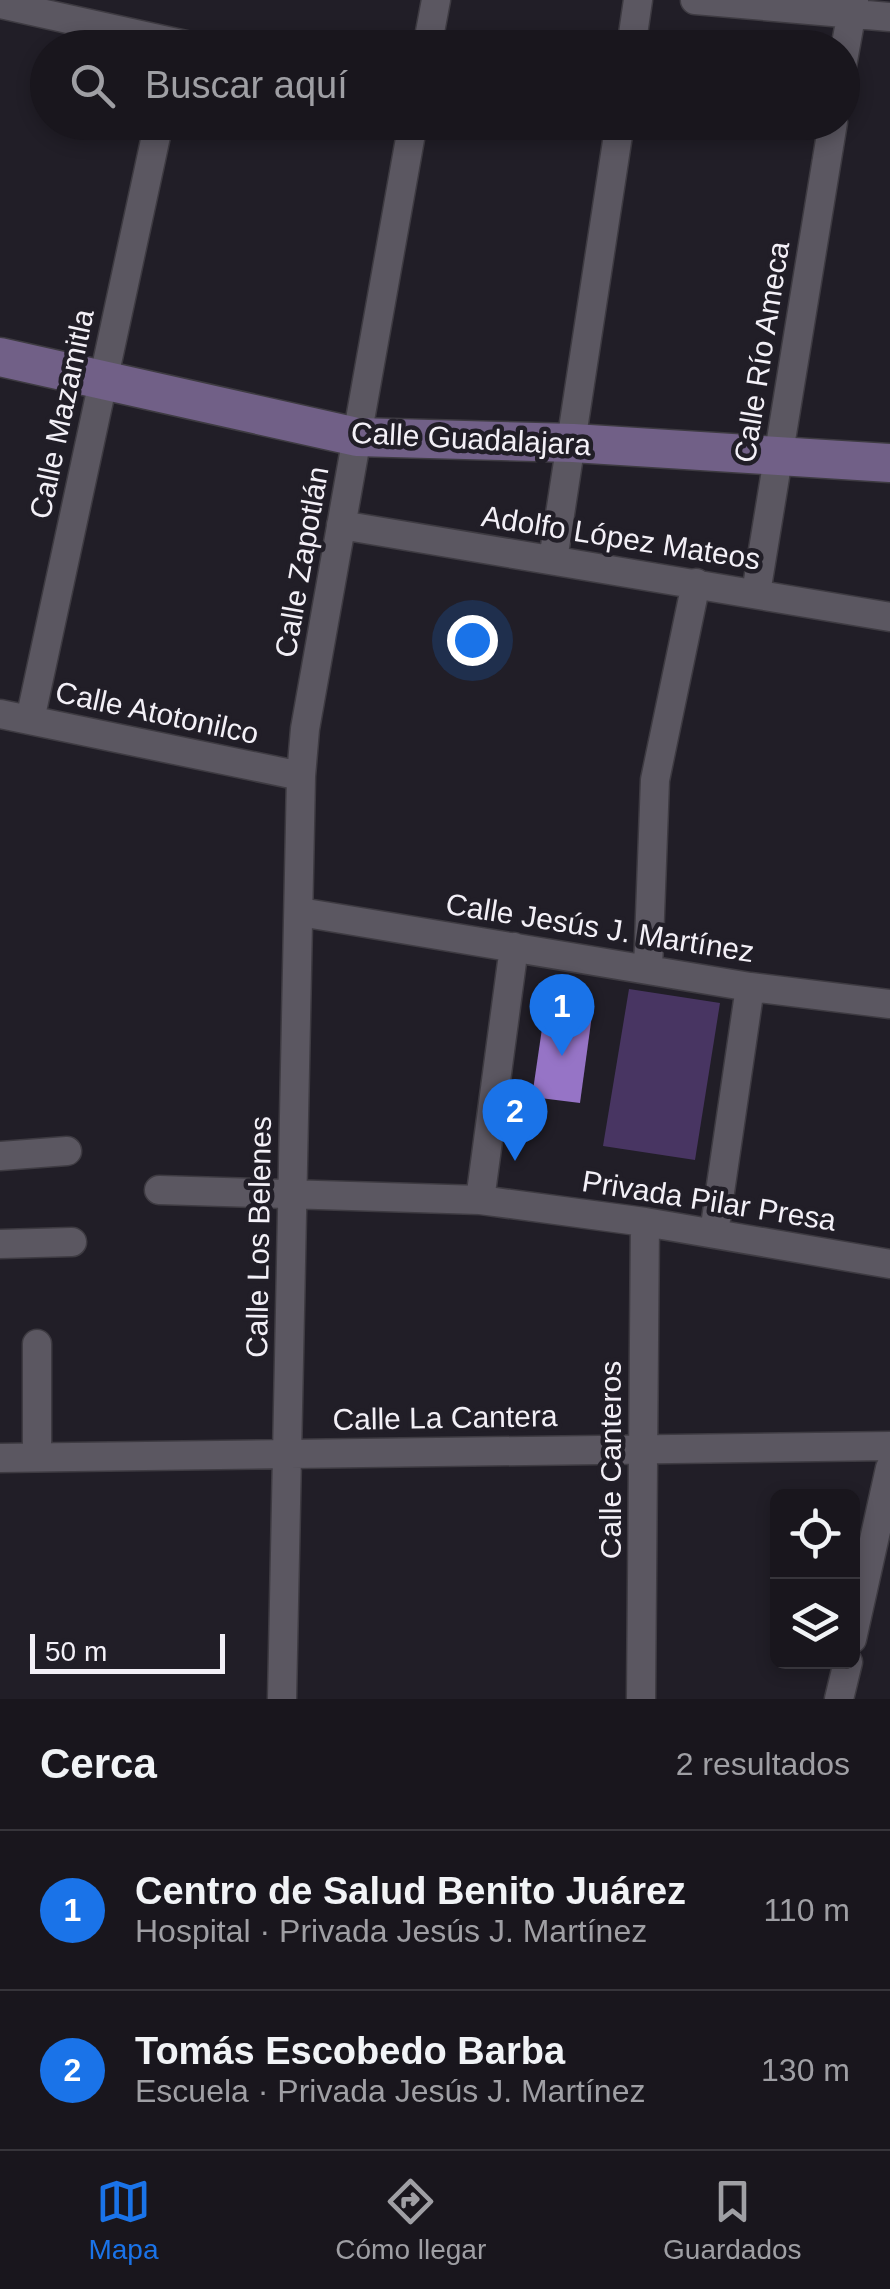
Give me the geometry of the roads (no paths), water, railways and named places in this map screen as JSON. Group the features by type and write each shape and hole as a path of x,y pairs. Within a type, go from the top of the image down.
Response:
{"street":[{"path":"430,30 436,0"},
{"path":"634,30 638,0"},
{"path":"695,0 852,7 890,18"},
{"path":"0,4 46,7 127,30"},
{"name":"Calle Mazamitla","path":"30,720 155,140"},
{"name":"Calle Zapotlán","path":"301,776 305,729 410,140"},
{"path":"554,560 617,140"},
{"name":"Calle Río Ameca","path":"756,592 830,140"},
{"name":"Calle Guadalajara","path":"0,356 358,438 573,443 890,463"},
{"name":"Adolfo López Mateos","path":"341,526 890,617"},
{"path":"648,969 655,780 696,583"},
{"name":"Calle Atotonilco","path":"0,714 301,776"},
{"name":"Calle Los Belenes","path":"282,1699 301,776"},
{"name":"Calle Jesús J. Martínez","path":"300,912 750,987 890,1004"},
{"path":"480,1200 514,947"},
{"path":"714,1233 750,987"},
{"path":"0,1156 67,1151"},
{"name":"Privada Pilar Presa","path":"159,1190 480,1200 645,1222 890,1264"},
{"name":"Calle Canteros","path":"641,1699 645,1222"},
{"path":"0,1244 72,1242"},
{"path":"37,1344 37,1457"},
{"name":"Calle La Cantera","path":"0,1458 890,1446"},
{"path":"860,1603 890,1468"},
{"path":"840,1699 846,1669"}],"place":[{"name":"Centro de Salud Benito Juárez","path":"562,1056"},
{"name":"Tomás Escobedo Barba","path":"515,1161"}]}
